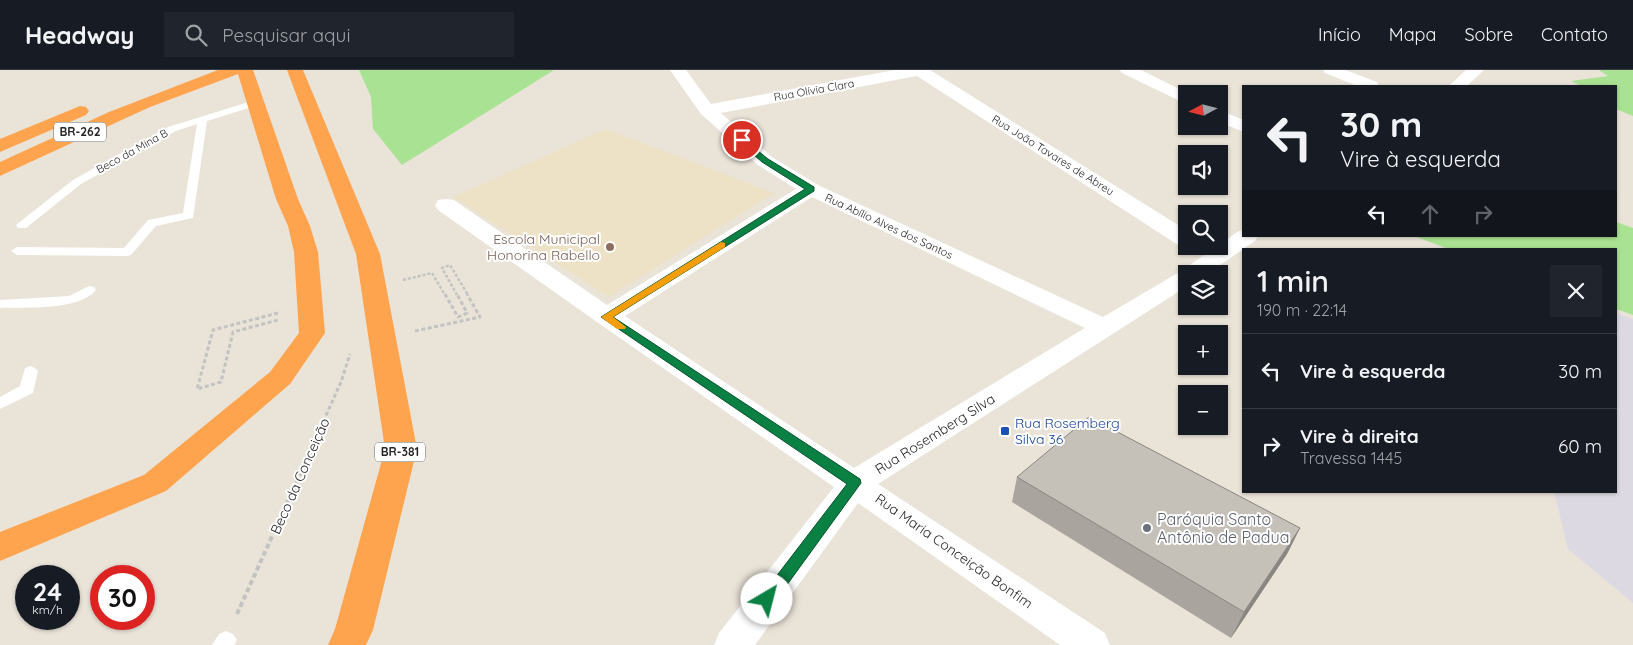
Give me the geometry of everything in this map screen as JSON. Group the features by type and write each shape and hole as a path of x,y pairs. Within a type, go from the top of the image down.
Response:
{"highway":[{"name":"BR-262","path":"0,170 59,141 161,96 233,70"},
{"path":"0,548 155,483 280,378 311,322 306,252 255,103 246,70"},
{"name":"BR-381","path":"295,70 368,254 401,449 354,630 347,645"},
{"name":"BR-262","path":"0,146 95,105"}],"street":[{"name":"Rua Abílio Alves dos Santos","path":"678,70 707,110 765,161 811,189 1103,327"},
{"name":"Rua Olívia Clara","path":"707,110 920,70"},
{"name":"Rua João Tavares de Abreu","path":"920,70 1178,235"},
{"path":"1128,70 1178,95"},
{"path":"1331,70 1368,85"},
{"path":"1458,85 1476,70"},
{"path":"1228,119 1242,126"},
{"path":"606,317 811,189"},
{"name":"Rua Maria Conceição Bonfim","path":"446,205 606,317 855,483 1091,645"},
{"path":"1206,265 1246,237"},
{"path":"1210,255 1216,259"},
{"name":"Rua Rosemberg Silva","path":"733,645 855,483 1178,282"}],"lane":[{"name":"Beco da Mina B","path":"22,225 77,182 172,129 255,103"},
{"path":"17,251 127,252 152,223 189,215 203,118"},
{"path":"0,304 72,300 89,290"},
{"path":"0,404 28,389 30,371"}],"path":[{"path":"383,338 480,316 450,265 442,268 467,313 458,317 432,273"},
{"path":"213,330 197,389 221,382 233,332 311,322"},
{"name":"Beco da Conceição","path":"224,642 340,382 352,348 344,336 311,322"}],"shaded area":[{"name":"Escola Municipal Honorina Rabello","path":"606,129 774,193 609,297 453,197"},
{"path":"1617,313 1633,319 1633,603 1568,549 1554,493 1617,493"}],"green space":[{"path":"359,70 554,70 402,165 373,129 371,97"},
{"path":"1599,70 1633,70 1633,116 1617,109 1617,85 1579,85 1571,81 1608,76"},
{"path":"1617,222 1633,228 1633,315 1617,309 1617,248 1445,248 1417,237 1617,237"}],"building":[{"name":"Paróquia Santo Antônio de Padua","path":"1089,417 1300,528 1244,612 1017,477"}],"slow traffic":[{"path":"621,327 606,317 721,245"}],"place":[{"name":"Escola Municipal Honorina Rabello","path":"610,247"},
{"name":"Rua Rosemberg Silva 36","path":"1005,431"},
{"name":"Paróquia Santo Antônio de Padua","path":"1147,528"}],"route":[{"path":"742,140 765,161 811,189 606,317 855,483 767,599"}]}
